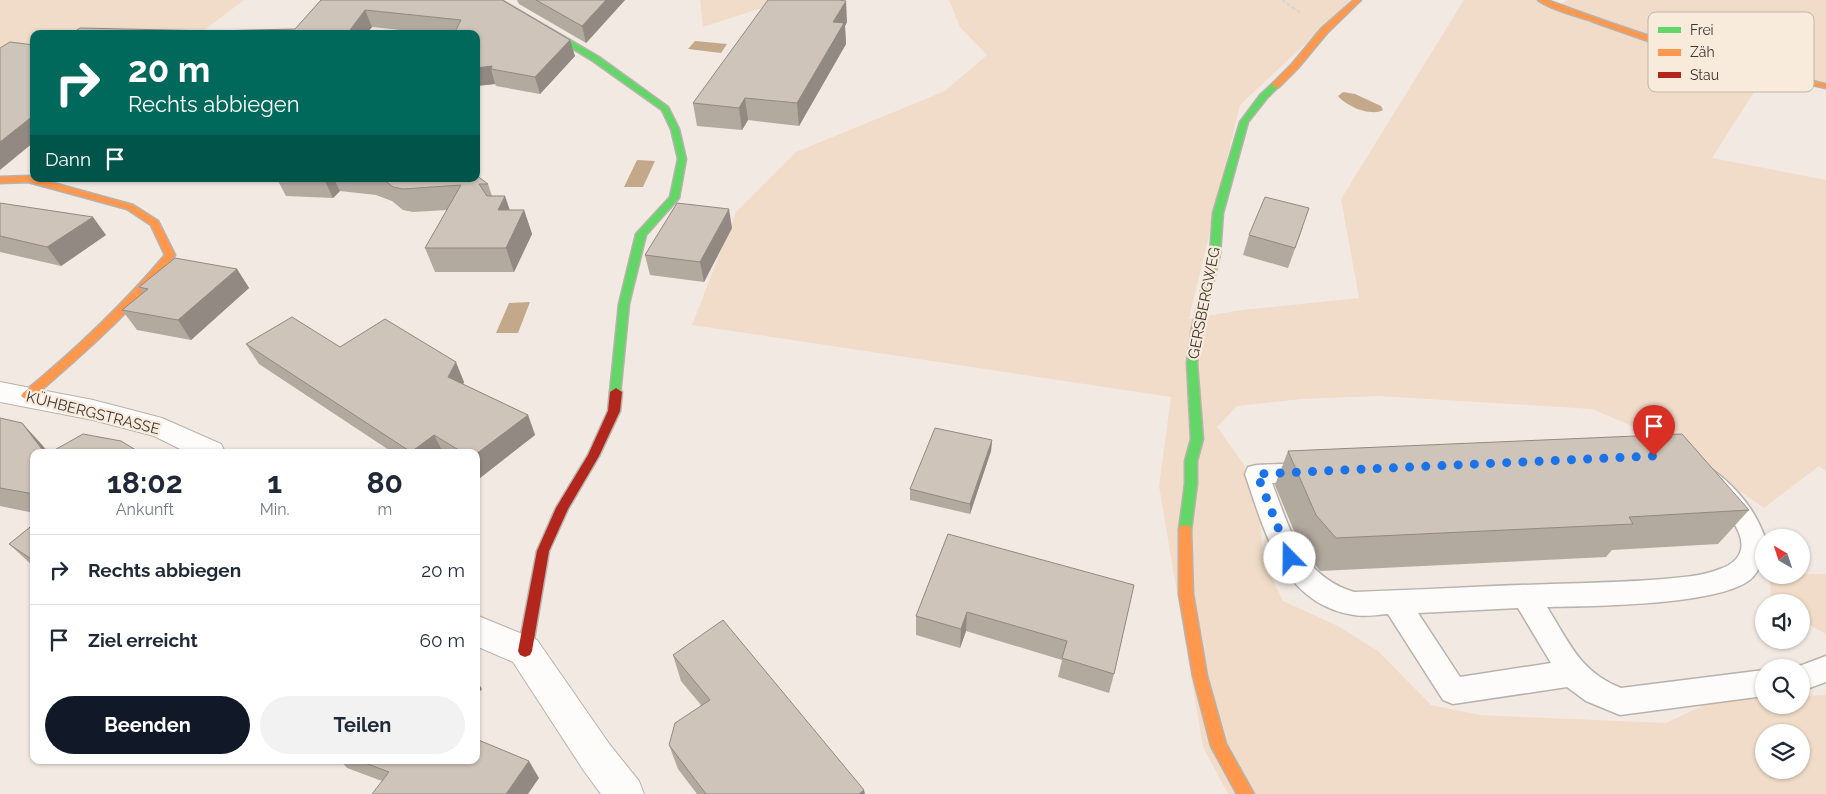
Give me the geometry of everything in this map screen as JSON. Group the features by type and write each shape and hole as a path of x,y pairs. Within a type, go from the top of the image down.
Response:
{"street":[{"path":"496,0 596,59 665,109 675,129 682,159 674,198 640,234 624,304 614,411 593,456 562,508 543,551 525,651"},
{"name":"GERSBERGWEG","path":"1246,794 1219,746 1200,676 1186,594 1185,527 1196,439 1192,363 1197,328 1215,254 1218,213 1244,122 1269,91 1295,66 1324,31 1358,0"},
{"path":"1541,0 1648,38"},
{"path":"0,180 30,180"},
{"path":"13,394 73,359 109,324 170,255 155,223 130,207 39,182"},
{"name":"KÜHBERGSTRASSE","path":"13,394 93,410 162,428 205,449"},
{"path":"480,632 525,651 597,758 625,794"}],"lane":[{"path":"1654,456 1680,463 1720,490 1746,522 1755,545 1755,554 1745,569 1738,575 1722,581 1669,590 1396,602 1354,604 1343,602 1324,593 1307,581 1290,558 1257,474 1654,456"},
{"path":"1526,597 1572,673 1596,692 1620,702 1755,684"},
{"path":"1396,602 1453,691 1572,673"},
{"path":"1810,675 1826,669"}],"shaded area":[{"path":"0,0 244,0 204,30 30,30 30,45 0,47"},
{"path":"700,0 772,0 768,6 703,27"},
{"path":"949,0 1352,0 1240,105 1189,319 1242,310 1359,298 1341,199 1464,0 1534,0 1561,4 1567,0 1826,0 1826,82 1814,80 1814,12 1648,12 1648,92 1754,92 1712,158 1826,180 1826,471 1819,466 1764,508 1670,442 1592,409 1378,396 1301,399 1237,406 1217,427 1243,463 1259,507 1263,560 1283,601 1338,626 1378,651 1431,705 1480,715 1666,723 1717,699 1755,697 1755,714 1810,714 1810,696 1826,695 1826,794 1228,794 1203,747 1159,486 1171,397 692,325 736,212 796,152 945,91 987,55 960,27"},
{"path":"695,41 727,44 721,53 688,49"},
{"path":"1343,92 1355,94 1381,106 1383,110 1372,112 1353,107 1338,96"},
{"path":"637,160 655,161 643,187 624,187"},
{"path":"530,302 518,333 496,333 509,303"},
{"path":"1810,574 1826,574 1826,634 1810,625 1810,594 1771,594 1770,584 1810,584"}],"building":[{"path":"321,0 502,0 570,40 535,77 491,69 492,66 480,68 480,30 456,30 461,20 365,10 350,30 254,30 295,29"},
{"path":"536,0 606,0 582,26"},
{"path":"768,0 846,1 833,22 844,23 797,103 745,98 739,108 693,103"},
{"path":"80,28 169,30 77,30"},
{"path":"10,42 30,44 30,118 0,142 0,48"},
{"path":"480,178 488,184 479,184 487,196 505,196 498,210 524,210 506,248 425,248 461,185 403,189 393,187 387,182 480,182"},
{"path":"1265,197 1309,208 1295,248 1249,235"},
{"path":"0,203 93,217 47,247 0,236"},
{"path":"677,203 729,209 700,262 645,255"},
{"path":"175,258 237,269 178,320 122,310 148,289 139,287"},
{"path":"292,317 340,347 385,319 456,362 448,377 528,415 480,451 480,449 457,449 434,435 415,449 406,449 246,344"},
{"path":"0,418 22,423 42,449 30,449 30,493 0,488"},
{"path":"935,428 992,440 970,504 910,489"},
{"path":"83,434 121,441 134,449 56,449"},
{"path":"1682,434 1749,510 1629,517 1633,524 1336,538 1316,515 1288,451"},
{"path":"30,527 30,558 9,544"},
{"path":"948,534 1134,585 1114,674 1062,658 1067,641 967,612 961,629 916,616"},
{"path":"723,620 864,790 859,794 706,794 669,745 675,723 710,700 673,655"},
{"path":"480,741 529,761 506,794 372,794 389,772 368,764 480,764"}],"traffic: fast":[{"path":"496,0 596,59 665,109 675,129 682,159 674,198 641,234 624,304 616,392"},
{"path":"1185,530 1191,484 1191,461 1197,439 1192,363 1197,328 1215,254 1218,213 1244,122 1264,96 1276,85"}],"traffic: slow":[{"path":"1276,85 1295,66 1324,31 1358,0"},
{"path":"1541,0 1648,38"},
{"path":"1814,83 1826,86"},
{"path":"0,180 30,180"},
{"path":"27,396 102,329 154,275 170,255 155,223 130,207 39,182"},
{"path":"1185,530 1186,594 1200,676 1219,746 1246,794"}],"traffic: jam":[{"path":"525,651 543,551 562,508 593,456 614,411 616,392"}],"route":[{"path":"1290,558 1257,474 1654,456"}]}
